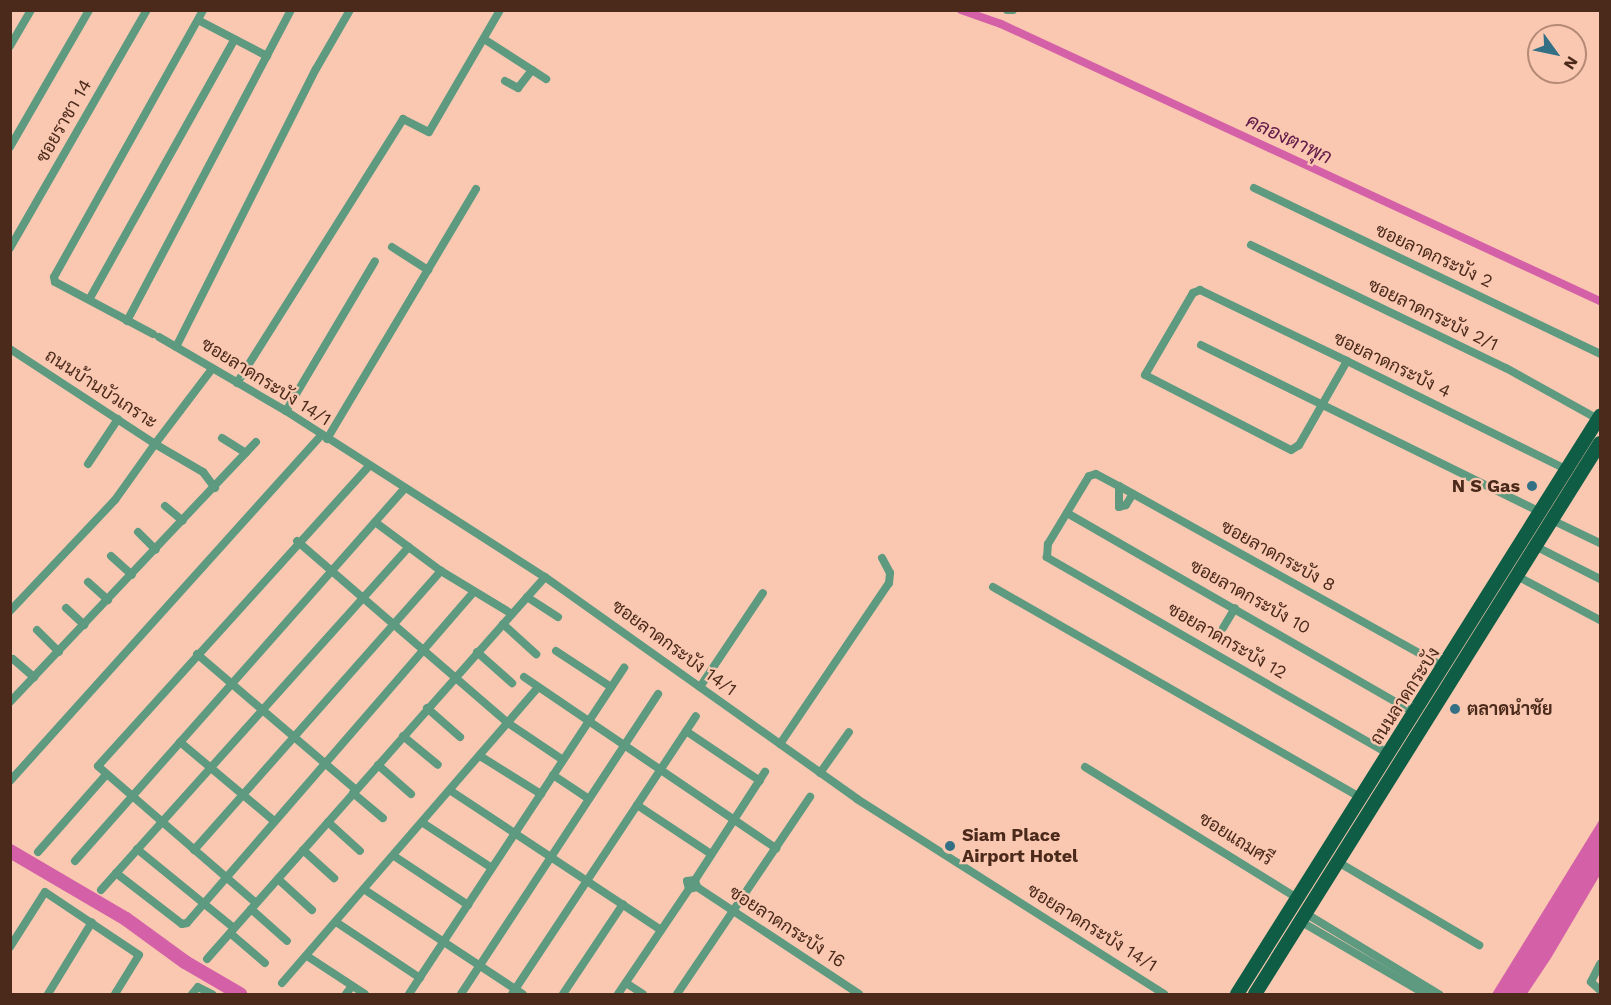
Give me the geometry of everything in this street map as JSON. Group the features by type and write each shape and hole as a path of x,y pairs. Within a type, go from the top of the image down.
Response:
{"main road":[{"name":"ถนนลาดกระบัง","path":"1237,994 1600,417"},
{"name":"ถนนลาดกระบัง","path":"1254,994 1519,577 1600,443"},
{"path":"1292,906 1303,917"}],"street":[{"path":"10,46 31,10"},
{"path":"10,147 89,10"},
{"name":"ซอยราชา 14","path":"10,248 147,10"},
{"path":"204,10 198,20 267,56"},
{"path":"127,321 291,10"},
{"path":"176,347 316,69 350,10"},
{"path":"237,383 403,119 429,132 500,10"},
{"path":"1007,10 1013,10"},
{"name":"ซอยลาดกระบัง 14/1","path":"198,20 54,277 55,282 90,298 286,411 544,577 820,773 1164,994"},
{"path":"484,39 546,79"},
{"path":"90,298 234,40"},
{"path":"505,81 518,88 532,70"},
{"name":"ซอยลาดกระบัง 2","path":"1254,188 1600,354"},
{"path":"10,781 325,437 476,189"},
{"name":"ซอยลาดกระบัง 2/1","path":"1251,245 1506,368 1600,417"},
{"path":"392,247 428,270"},
{"path":"286,411 375,261"},
{"name":"ซอยลาดกระบัง 4","path":"1322,404 1299,445 1291,450 1146,378 1146,372 1193,293 1200,290 1568,470"},
{"path":"1201,345 1541,512"},
{"name":"ถนนบ้านบัวเกราะ","path":"10,349 155,444 212,369"},
{"path":"1322,404 1347,361"},
{"path":"88,464 118,419"},
{"path":"222,438 246,453"},
{"path":"10,702 256,442"},
{"path":"10,611 116,500 155,444 203,472 214,488"},
{"path":"286,941 225,877 105,776 98,766 297,541 369,466"},
{"name":"ซอยลาดกระบัง 8","path":"1067,513 1089,476 1096,474 1444,667"},
{"path":"1119,486 1119,507 1126,505 1133,494"},
{"path":"75,861 404,489"},
{"path":"165,506 183,521"},
{"name":"ซอยลาดกระบัง 12","path":"1067,513 1045,549 1047,557 1389,753"},
{"name":"ซอยลาดกระบัง 10","path":"1067,513 1415,713"},
{"path":"1554,520 1600,543"},
{"path":"375,522 441,572 512,614"},
{"path":"138,532 156,550"},
{"path":"297,541 508,723 563,760"},
{"path":"101,890 409,547"},
{"path":"1537,547 1600,579"},
{"path":"111,556 132,575"},
{"path":"780,744 889,583 890,573 882,558"},
{"path":"194,850 441,572"},
{"path":"207,959 544,577"},
{"path":"1519,577 1600,620"},
{"path":"88,582 108,600"},
{"path":"993,586 1360,798"},
{"path":"116,873 182,924 474,592"},
{"path":"700,687 763,593"},
{"path":"527,597 558,617"},
{"path":"66,608 84,625"},
{"path":"1223,628 1235,608"},
{"path":"503,624 536,654"},
{"path":"37,630 59,652"},
{"path":"556,651 611,687"},
{"path":"477,652 512,683"},
{"path":"197,654 325,763 383,818"},
{"path":"13,659 34,677"},
{"path":"409,994 624,668"},
{"path":"524,677 776,848"},
{"path":"282,983 451,791 538,687"},
{"path":"461,994 658,694"},
{"path":"427,708 460,737"},
{"path":"365,890 480,966 516,993 696,716"},
{"path":"686,731 760,781"},
{"path":"820,773 849,732"},
{"path":"403,736 438,765"},
{"path":"180,742 274,821"},
{"path":"480,756 541,794"},
{"path":"378,765 411,794"},
{"name":"ซอยแถมศรี","path":"1085,767 1156,809 1292,906"},
{"path":"618,994 693,885 765,772"},
{"path":"553,775 589,800"},
{"path":"38,852 105,776"},
{"path":"451,791 661,930"},
{"path":"677,994 810,797"},
{"path":"637,805 711,854"},
{"path":"328,822 360,851"},
{"path":"423,823 492,868"},
{"path":"137,849 203,902 265,963"},
{"path":"303,850 334,878"},
{"path":"394,856 468,905"},
{"path":"1338,862 1479,945"},
{"path":"278,879 312,910"},
{"name":"ซอยลาดกระบัง 16","path":"693,885 859,994"},
{"path":"10,947 45,892 139,955 115,994"},
{"path":"563,994 623,904"},
{"path":"1303,917 1425,994"},
{"path":"48,994 92,922"},
{"path":"336,922 420,978"},
{"path":"307,956 365,994"},
{"path":"1371,958 1436,993"},
{"path":"1600,964 1591,982 1600,990"},
{"path":"626,983 643,994"},
{"path":"346,994 352,986"},
{"path":"192,994 198,987 212,994"}],"shaded area":[{"path":"1600,819 1600,875 1551,958 1527,994 1492,994"}],"waterway":[{"name":"คลองตาพุก","path":"961,10 1001,24 1600,301"},
{"path":"10,851 126,919 185,962 240,994"}],"place":[{"name":"N S Gas","path":"1532,486"},
{"name":"ตลาดนำชัย","path":"1455,709"},
{"name":"Siam Place Airport Hotel","path":"950,846"}]}
